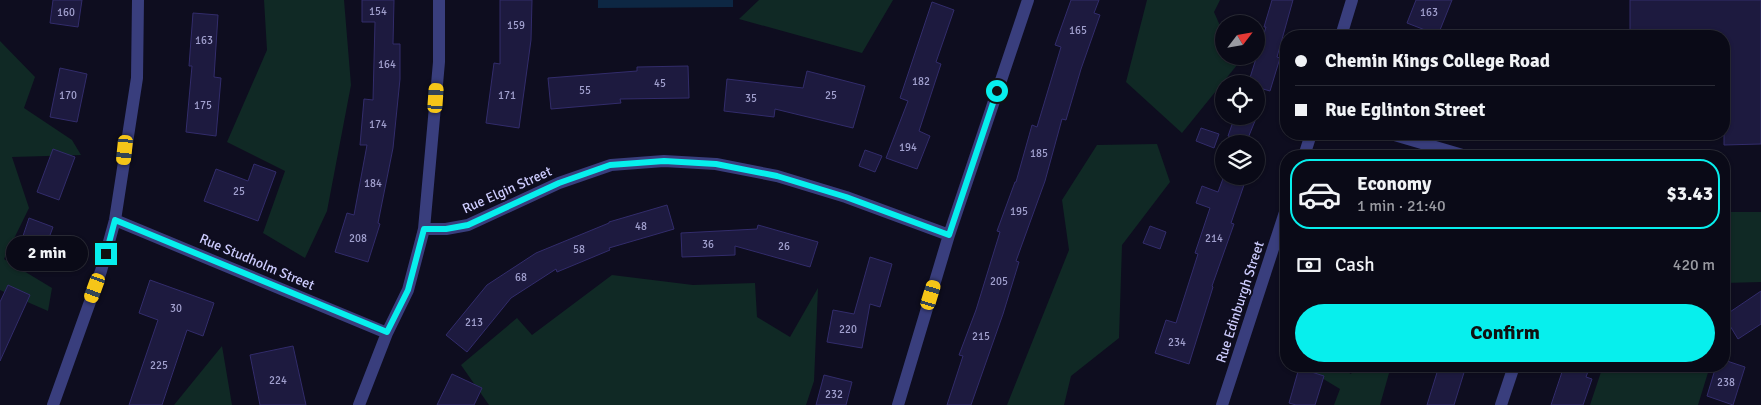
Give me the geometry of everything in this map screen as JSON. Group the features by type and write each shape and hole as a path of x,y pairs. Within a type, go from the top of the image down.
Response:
{"street":[{"path":"52,405 101,271 115,220 136,78 138,0"},
{"path":"359,405 387,332 408,290 424,229 439,62 439,0"},
{"path":"898,405 949,235 1028,0"},
{"path":"1343,30 1352,0"},
{"path":"1411,140 1446,150"},
{"name":"Rue Elgin Street","path":"424,229 446,229 468,225 559,183 610,165 664,161 716,164 777,176 846,197 949,235"},
{"name":"Rue Studholm Street","path":"115,220 387,332"},
{"name":"Rue Edinburgh Street","path":"1222,405 1280,227"},
{"path":"1501,405 1512,372"}],"green space":[{"path":"264,0 344,0 351,85 327,211 305,258 263,233 285,171 227,142 267,50"},
{"path":"759,0 893,0 862,53 739,19"},
{"path":"1147,0 1220,0 1214,12 1215,65 1237,65 1229,75 1215,75 1215,92 1182,133 1126,82"},
{"path":"0,41 35,77 24,108 72,140 81,155 12,157 29,208 4,259 52,288 48,311 0,290"},
{"path":"1157,144 1170,182 1122,245 1119,338 1071,376 1064,405 1007,405 1069,250 1062,200 1097,145"},
{"path":"1730,212 1761,212 1761,282 1730,283"},
{"path":"612,275 693,285 755,283 757,317 790,337 818,288 814,381 806,405 489,405 461,365 517,318 532,335"},
{"path":"222,346 232,405 174,405"},
{"path":"1312,372 1348,372 1351,374 1352,372 1389,372 1380,405 1334,405 1340,389"},
{"path":"1601,372 1708,372 1698,405 1590,405"}],"water":[{"path":"598,0 733,0 733,7 598,8"}],"building":[{"path":"53,0 82,0 78,27 50,23"},
{"path":"362,0 394,0 393,44 400,44 400,79 393,148 378,223 380,224 368,262 335,252 347,213 354,215 367,145 360,145 364,99 373,100 375,22 362,22"},
{"path":"500,0 532,0 531,40 519,128 486,123 494,63 500,64"},
{"path":"1071,0 1099,0 1094,13 1100,15 1066,120 1062,119 1045,181 1016,261 1019,262 1003,314 971,405 947,405 963,356 959,355 976,310 1000,232 997,231 1016,182 1032,125 1037,127 1061,47 1055,45"},
{"path":"1272,0 1293,0 1285,30 1280,30 1280,46 1277,57 1280,58 1270,91 1265,90 1265,75 1251,75 1254,65 1265,65 1265,24"},
{"path":"1416,0 1452,0 1440,30 1425,30 1407,23"},
{"path":"1630,0 1761,0 1761,144 1724,145 1724,140 1730,140 1730,30 1630,30"},
{"path":"932,2 954,10 936,62 941,64 919,131 930,136 917,169 886,158 908,101 900,98"},
{"path":"193,13 218,15 214,77 221,78 216,136 186,132 192,66 189,66"},
{"path":"688,66 689,98 620,99 621,103 551,109 548,78 637,71 637,67"},
{"path":"60,68 87,74 77,122 50,117"},
{"path":"807,71 865,86 853,128 775,109 774,117 724,111 727,79 803,88"},
{"path":"1232,125 1253,125 1249,135 1228,135"},
{"path":"1201,128 1219,134 1215,135 1214,148 1196,141"},
{"path":"53,149 75,157 59,200 37,192"},
{"path":"865,150 882,156 875,172 859,166"},
{"path":"254,164 276,172 258,221 204,201 216,169 248,181"},
{"path":"1221,185 1244,185 1231,223 1234,224 1212,286 1189,364 1155,353 1166,320 1176,323 1198,254 1195,253 1210,208 1196,203 1202,186 1218,192"},
{"path":"667,205 674,229 609,248 610,250 557,272 556,269 511,298 467,352 446,335 487,285 536,253 609,222"},
{"path":"29,218 53,227 39,265 16,257"},
{"path":"758,225 818,242 810,267 735,246 735,255 682,257 681,233 757,229"},
{"path":"1150,226 1166,232 1160,249 1143,243"},
{"path":"870,257 892,264 880,307 870,304 862,348 827,342 833,310 854,314"},
{"path":"150,280 214,303 203,336 187,330 162,405 129,405 158,320 139,313"},
{"path":"8,285 30,295 0,361 0,302"},
{"path":"1761,291 1761,324 1738,339 1730,326 1730,312"},
{"path":"293,346 306,405 260,405 250,355"},
{"path":"1730,362 1745,367 1733,405 1707,396 1714,372 1730,372"},
{"path":"1298,372 1312,372 1324,376 1315,405 1289,403"},
{"path":"1437,372 1464,372 1454,405 1427,405"},
{"path":"1562,372 1588,372 1586,377 1592,379 1583,405 1551,405"},
{"path":"452,374 482,388 474,405 437,405"},
{"path":"824,375 852,382 846,405 816,405"}],"route":[{"path":"106,254 115,220 387,332 408,290 424,229 446,229 468,225 559,183 610,165 664,161 716,164 777,176 846,197 949,235 997,91"}]}
